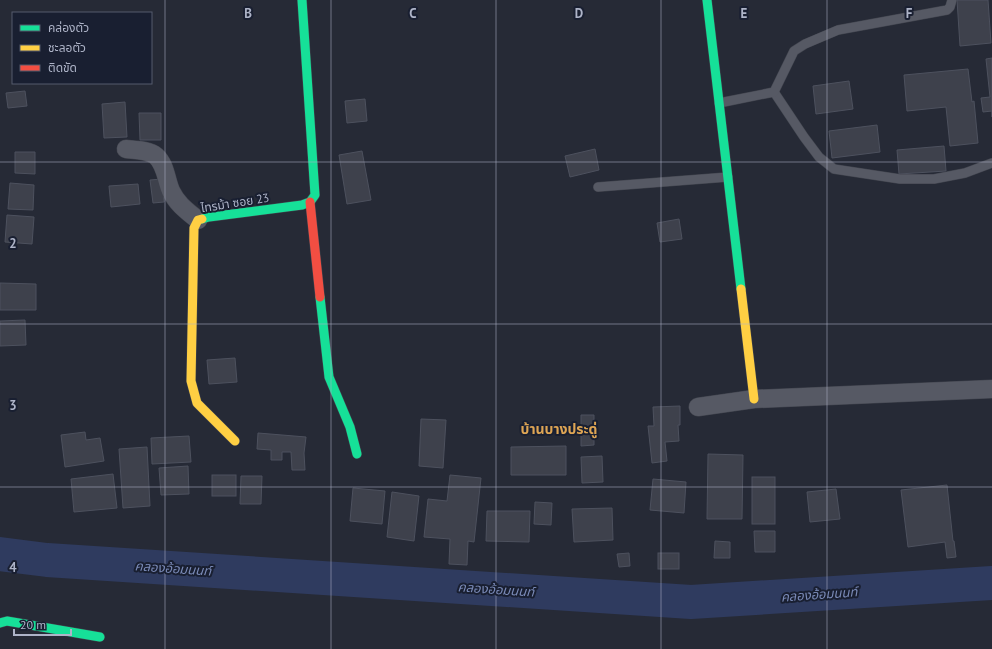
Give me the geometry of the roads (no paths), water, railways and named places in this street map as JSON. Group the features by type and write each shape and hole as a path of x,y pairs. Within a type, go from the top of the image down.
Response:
{"street":[{"path":"302,0 315,195 310,202 329,377 350,427 357,454"},
{"path":"707,0 754,399"},
{"path":"126,149 148,152 156,156 163,164 171,192 179,204 198,220"},
{"name":"ไทรม้า ซอย 23","path":"235,441 197,403 191,381 194,228 198,220 209,217 310,202"},
{"path":"698,407 754,399 992,389"},
{"path":"0,623 7,621 100,637"}],"lane":[{"path":"774,92 794,51 805,44 838,30 947,10 952,0"},
{"path":"719,103 774,92"},
{"path":"774,92 815,152 834,169 900,179 934,180 992,163"},
{"path":"598,187 728,176"}],"waterway":[{"name":"คลองอ้อมนนท์","path":"0,554 47,560 691,602 992,583"}],"district":[{"name":"บ้านบางประดู่","path":"559,429"}]}
